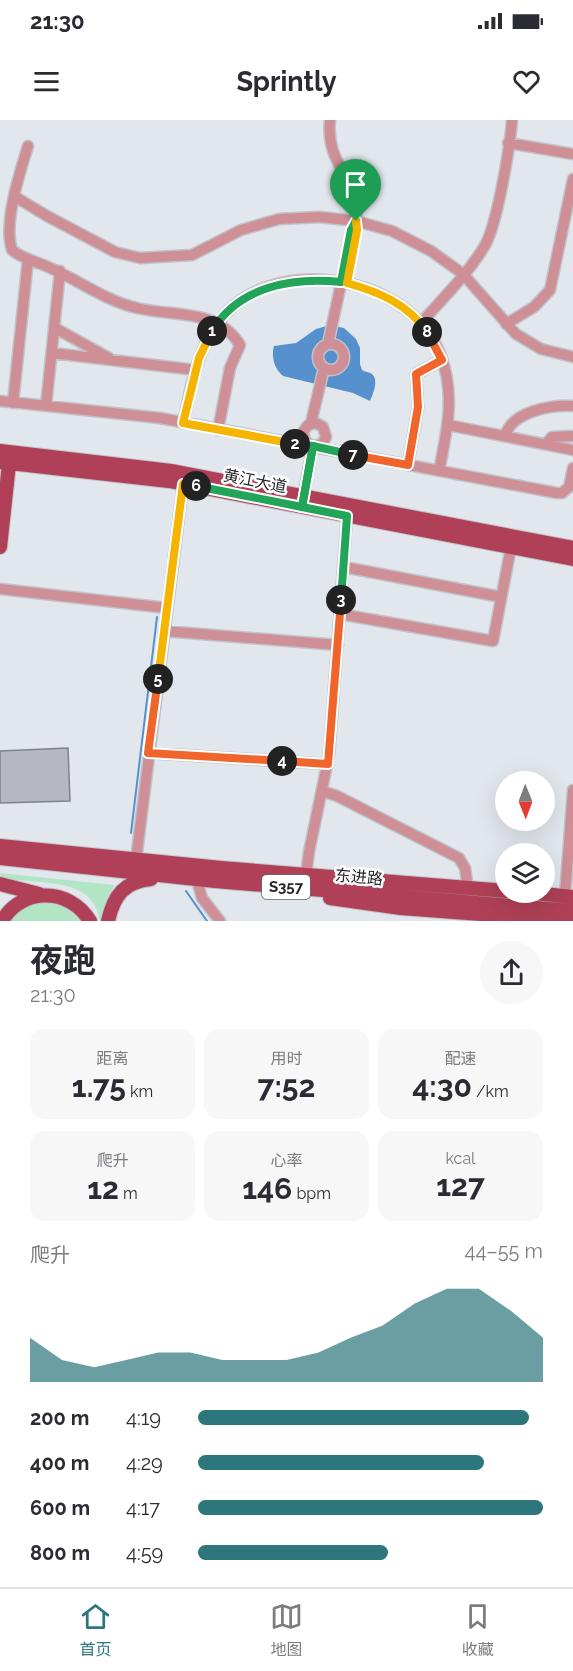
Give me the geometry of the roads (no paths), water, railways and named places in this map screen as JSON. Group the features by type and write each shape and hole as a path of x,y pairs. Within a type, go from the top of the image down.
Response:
{"main road":[{"name":"黄江大道","path":"4,457 171,471 303,501 347,516 573,559"},
{"name":"黄江大道","path":"4,457 303,501 573,548"},
{"path":"0,483 4,457"},
{"path":"0,547 4,457"},
{"name":"东进路","path":"2,849 495,890"},
{"name":"东进路","path":"2,849 192,879 573,911"},
{"path":"108,921 115,898 127,885 148,879 192,879"},
{"path":"0,884 69,900 90,921"},
{"path":"267,886 352,903 573,921"},
{"path":"2,921 20,902 45,895"}],"street":[{"path":"330,120 329,133 334,154 358,189 359,200 356,221 351,230 333,345"},
{"path":"421,323 484,248 492,229 512,120"},
{"path":"508,143 573,154"},
{"path":"28,146 14,196 11,246 16,254 60,271 126,305 200,317 218,323 240,345 230,368 218,430"},
{"path":"506,324 534,307 550,290 573,179"},
{"path":"14,196 115,252 140,258 192,255 241,230 279,219 320,217 356,221 392,231 431,251 463,274 506,324 532,345 573,357"},
{"path":"12,403 28,259"},
{"path":"46,406 60,271"},
{"path":"183,423 196,370 206,342 231,308 265,288 285,282 344,282 396,301 421,323 442,360 450,401 440,471"},
{"path":"55,328 115,360"},
{"path":"333,345 342,351 344,359 340,366 328,369 319,364 317,355 321,348 333,345"},
{"path":"52,353 196,370"},
{"path":"408,465 418,407 416,374 442,360"},
{"path":"316,424 328,369"},
{"path":"0,401 183,423 557,493 562,493 569,487 573,468"},
{"path":"505,436 510,425 536,411 552,406 573,406"},
{"path":"316,424 326,430 326,439 320,445 313,446 305,441 303,435 305,429 316,424"},
{"path":"448,425 573,450"},
{"path":"546,444 552,437 573,436"},
{"path":"303,501 313,446"},
{"path":"136,860 183,484"},
{"path":"306,875 328,764 347,516"},
{"path":"340,614 493,641 511,548"},
{"path":"344,567 501,597"},
{"path":"0,589 167,608"},
{"path":"164,631 338,645"},
{"path":"148,753 328,764"},
{"path":"569,896 573,790"},
{"path":"322,791 337,796 459,858 465,868 468,888"},
{"path":"192,879 220,921"}],"water":[{"path":"330,325 344,328 356,339 360,348 362,370 372,374 375,380 370,401 353,393 283,376 275,366 274,346 296,343 316,329"}],"waterway":[{"path":"131,833 157,617"},
{"path":"186,891 207,921"}]}
